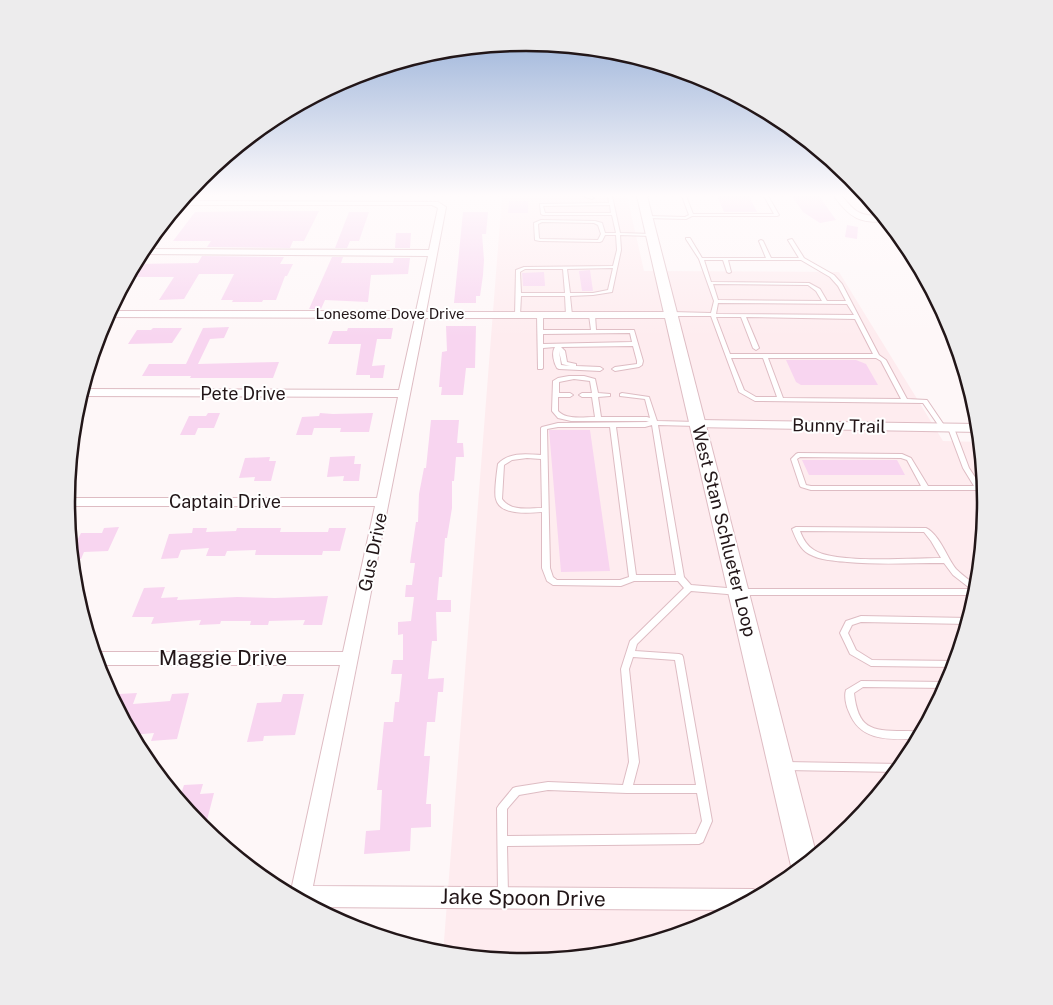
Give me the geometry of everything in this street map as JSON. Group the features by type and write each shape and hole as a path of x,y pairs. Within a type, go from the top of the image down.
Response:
{"main road":[{"name":"West Stan Schlueter Loop","path":"654,243 803,859"}],"street":[{"name":"Gus Drive","path":"298,891 350,659 436,243"},
{"path":"151,252 434,253"},
{"name":"Lonesome Dove Drive","path":"117,314 672,315"},
{"name":"Pete Drive","path":"89,393 404,394"},
{"name":"Bunny Trail","path":"698,424 971,428"},
{"name":"Captain Drive","path":"75,502 383,502"},
{"name":"Maggie Drive","path":"103,658 350,659"},
{"name":"Jake Spoon Drive","path":"309,897 739,900"}],"lane":[{"path":"519,295 605,293 610,290 616,267 619,243"},
{"path":"691,243 701,259 716,301 713,315 744,394 754,399 927,402 947,428 966,468 977,486"},
{"path":"762,243 769,259"},
{"path":"792,243 802,259 832,276 840,285 877,356"},
{"path":"701,259 802,259"},
{"path":"725,259 729,272"},
{"path":"565,267 569,315"},
{"path":"517,315 519,295 518,271 524,268 616,267"},
{"path":"709,283 809,284 818,290 825,302"},
{"path":"716,301 849,303"},
{"path":"540,315 540,368"},
{"path":"592,315 594,331"},
{"path":"672,315 858,318"},
{"path":"743,316 756,348"},
{"path":"540,332 632,331 640,361 639,365 615,368"},
{"path":"540,346 636,344"},
{"path":"559,347 556,350 559,367 600,368"},
{"path":"728,356 877,356 884,360 905,401"},
{"path":"765,356 781,400"},
{"path":"598,419 593,380 586,378 563,378 556,381 555,411 560,417 598,419 647,418 655,423"},
{"path":"555,395 570,395"},
{"path":"582,395 608,395"},
{"path":"622,395 646,398 655,423 680,578 689,588 739,592 969,592"},
{"path":"680,578 633,578 628,582 612,583 556,583 550,579 546,568 543,431 548,426 645,425 655,423 698,424"},
{"path":"613,425 633,578"},
{"path":"926,488 909,459 902,456 798,455 794,459 803,486 811,488 926,488 978,488"},
{"path":"544,457 512,458 503,461 501,464 499,498 501,503 510,509 545,510"},
{"path":"947,560 833,559 815,554 802,545 796,529 926,530 933,537 954,570 970,585"},
{"path":"627,789 634,762 626,669 633,643 689,588"},
{"path":"948,664 872,663 853,652 844,633 848,623 861,619 961,622"},
{"path":"502,841 699,839 707,821 679,657 630,654"},
{"path":"913,735 878,735 858,724 850,710 849,692 861,684 939,685"},
{"path":"780,765 892,768"},
{"path":"503,898 502,808 516,791 548,786 702,789"}],"shaded area":[{"path":"498,243 638,243 644,271 839,272 943,441 974,442 978,502 977,532 969,591 954,648 931,702 917,728 885,777 846,822 801,861 777,878 726,907 672,930 615,945 585,950 526,954 497,953 444,946"}],"building":[{"path":"210,243 292,243 290,248 207,247"},
{"path":"337,243 349,243 347,248 335,248"},
{"path":"395,243 410,243 410,248 395,248"},
{"path":"460,243 483,243 484,260 480,296 476,296 476,303 454,303"},
{"path":"202,256 284,257 280,264 293,264 287,276 285,276 276,300 263,300 262,302 221,300 234,274 199,274 184,299 159,300 174,277 136,277 144,264 198,263"},
{"path":"332,257 343,257 341,263 393,263 394,258 410,258 408,274 371,275 368,302 325,300 321,309 309,309"},
{"path":"590,270 593,291 582,291 579,271"},
{"path":"544,272 545,286 523,286 522,273"},
{"path":"446,326 476,326 475,368 466,368 463,395 441,395 442,387 439,387 442,352 447,351"},
{"path":"229,327 224,338 210,339 198,364 279,362 273,378 142,376 149,364 186,364 203,328"},
{"path":"153,328 182,328 172,343 128,344 137,330 151,330"},
{"path":"348,328 393,328 391,339 377,339 372,366 385,365 383,378 370,378 370,375 356,375 361,344 328,344 333,331 347,331"},
{"path":"786,360 856,360 866,364 878,385 801,385 796,382"},
{"path":"208,413 220,413 214,428 198,428 195,435 180,435 189,416 206,416"},
{"path":"320,413 373,413 369,432 340,432 341,428 314,428 312,435 296,435 302,417 319,416"},
{"path":"431,420 459,420 457,443 463,443 464,457 456,457 454,481 452,481 452,508 447,538 445,538 442,577 439,577 437,600 451,600 451,612 436,612 437,641 432,641 428,679 444,678 443,692 438,692 435,722 427,722 424,756 430,756 426,804 431,804 431,827 411,828 410,851 364,854 366,831 380,830 382,790 377,790 384,722 393,722 395,702 399,702 402,674 391,674 393,660 403,660 403,634 398,635 398,622 411,621 414,597 405,597 406,585 412,585 415,563 410,563 416,522 418,522 419,494 424,468 426,468"},
{"path":"549,430 590,430 610,571 561,572"},
{"path":"355,456 354,464 361,464 359,481 343,481 344,476 327,477 330,457"},
{"path":"270,457 269,461 276,461 271,481 254,481 255,477 239,478 245,458"},
{"path":"802,460 897,460 905,475 809,475"},
{"path":"119,527 108,551 84,552 81,559 79,559 77,541 81,533 102,533 104,528"},
{"path":"193,528 207,528 206,532 236,531 237,528 281,528 280,532 328,532 329,528 346,528 340,551 323,551 322,555 255,555 256,550 227,551 225,556 206,556 209,548 181,550 178,558 161,559 169,534 192,533"},
{"path":"165,587 161,598 178,597 177,600 328,596 322,625 303,625 305,620 269,621 268,625 250,625 251,621 221,621 220,624 199,625 201,620 151,624 154,617 132,617 144,588"},
{"path":"137,693 133,704 170,701 172,694 189,693 177,739 151,741 154,733 140,734 119,694"},
{"path":"283,694 304,694 295,735 264,736 263,741 247,742 257,703 281,702"},
{"path":"203,784 200,794 214,793 207,822 180,791 182,791 184,785"}]}
